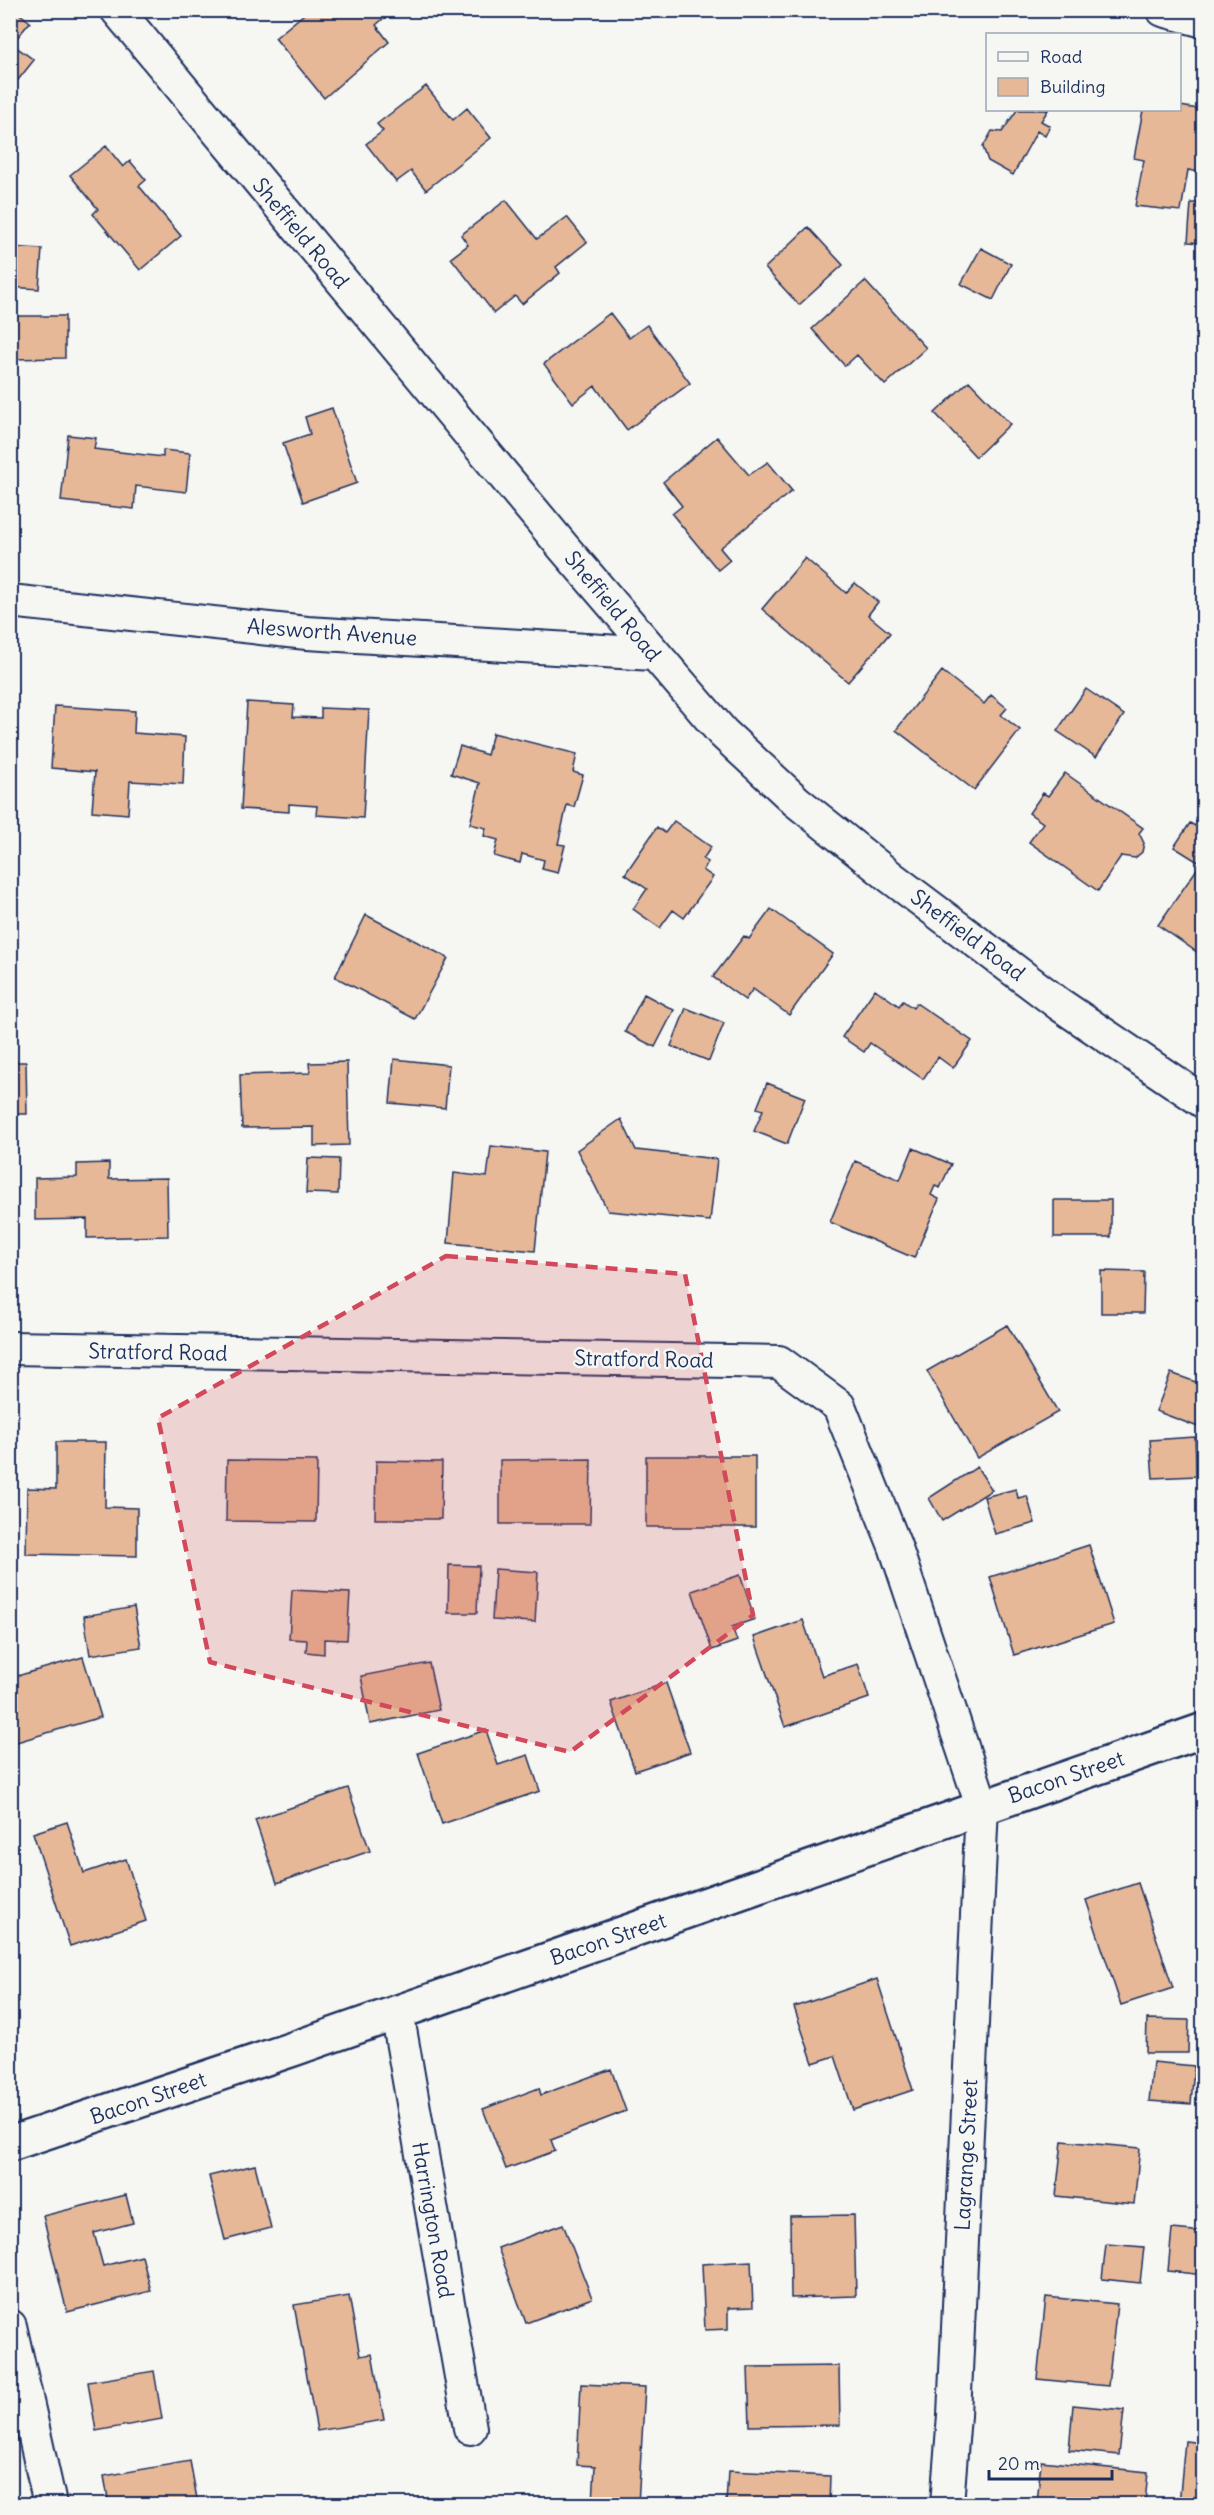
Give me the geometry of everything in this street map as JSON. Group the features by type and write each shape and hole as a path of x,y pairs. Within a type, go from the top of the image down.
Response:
{"street":[{"name":"Sheffield Road","path":"117,10 653,654 723,734 805,808 892,878 1059,1004 1203,1102"},
{"path":"1163,10 1203,21"},
{"name":"Alesworth Avenue","path":"10,601 307,633 653,654"},
{"name":"Stratford Road","path":"10,1348 94,1352 779,1362 839,1406 895,1546 982,1806"},
{"name":"Bacon Street","path":"10,2145 1203,1730"},
{"name":"Lagrange Street","path":"947,2505 954,2415 982,1806"},
{"name":"Harrington Road","path":"397,2012 470,2428"},
{"path":"10,2326 50,2505"}],"highlighted area":[{"path":"446,1256 685,1274 753,1615 570,1752 210,1662 158,1418"}],"building":[{"path":"10,10 15,10 30,22 12,44 34,60 10,90"},
{"path":"309,10 393,10 376,25 389,42 324,98 275,38"},
{"path":"426,86 453,120 467,108 491,138 426,190 411,171 396,182 366,144 383,131 377,124"},
{"path":"1181,106 1204,110 1204,173 1188,170 1181,211 1135,206 1144,160 1134,158 1143,111 1181,111"},
{"path":"1016,111 1047,111 1041,121 1050,126 1045,136 1037,131 1013,175 988,161 983,147 992,131 1002,132"},
{"path":"106,146 123,167 130,161 146,180 139,186 181,236 140,270 93,214 98,209 70,175"},
{"path":"506,200 537,239 567,217 587,242 556,267 560,273 522,304 515,296 494,313 451,258 468,245 461,235"},
{"path":"1191,203 1204,203 1204,243 1188,242"},
{"path":"808,227 843,265 799,305 765,268"},
{"path":"10,247 42,249 39,289 10,287"},
{"path":"981,248 1011,264 993,300 961,284"},
{"path":"865,281 926,348 885,385 857,355 845,366 812,329"},
{"path":"610,313 629,338 647,325 690,383 627,430 595,386 573,403 544,364"},
{"path":"10,316 65,316 65,358 10,359"},
{"path":"969,381 1010,424 976,457 935,413"},
{"path":"332,408 357,483 303,502 283,443 310,434 305,417"},
{"path":"68,435 96,438 94,449 163,457 163,450 190,453 186,492 136,486 134,509 61,501"},
{"path":"717,437 749,475 768,462 792,491 720,548 730,560 718,570 672,514 682,506 663,482"},
{"path":"10,453 17,454 10,498"},
{"path":"805,558 846,593 855,583 878,602 868,615 890,633 848,682 762,609"},
{"path":"942,671 984,704 991,695 1007,708 1001,715 1020,730 974,790 896,730"},
{"path":"1086,689 1124,715 1096,757 1057,731"},
{"path":"247,702 294,705 293,717 321,718 321,708 369,710 363,818 316,815 317,806 289,804 289,812 241,809"},
{"path":"55,706 135,711 134,733 185,737 183,784 130,781 128,814 92,811 95,772 51,768"},
{"path":"493,733 577,754 573,772 583,775 574,807 567,805 558,844 565,845 558,873 542,869 544,860 522,854 520,863 494,856 498,840 484,836 486,828 470,824 480,783 451,774 460,746 487,755"},
{"path":"1065,773 1143,828 1139,833 1144,843 1142,852 1135,858 1121,856 1098,891 1029,842 1043,823 1029,813 1043,793 1048,796"},
{"path":"1200,819 1204,821 1204,854 1198,862 1174,847 1190,823 1195,826"},
{"path":"674,821 711,847 703,859 708,862 703,870 713,877 684,918 673,910 660,928 633,909 647,889 625,874 657,827 665,833"},
{"path":"1199,866 1204,870 1204,957 1158,925"},
{"path":"771,909 833,954 789,1015 753,989 745,1000 713,977 744,936 749,939"},
{"path":"366,915 448,958 415,1019 335,977"},
{"path":"875,989 899,1006 903,1001 913,1008 916,1003 972,1041 953,1068 938,1057 923,1079 870,1043 864,1052 842,1037"},
{"path":"644,994 674,1010 655,1047 625,1032"},
{"path":"686,1008 724,1023 709,1061 671,1046"},
{"path":"394,1059 449,1065 445,1108 390,1103"},
{"path":"10,1062 26,1062 27,1114 10,1114"},
{"path":"347,1062 349,1145 314,1146 314,1127 242,1128 240,1075 310,1073 309,1063"},
{"path":"767,1083 805,1098 787,1144 754,1131 763,1110 757,1108"},
{"path":"621,1119 636,1150 717,1159 710,1221 608,1211 577,1150"},
{"path":"491,1146 545,1152 535,1251 448,1243 454,1173 487,1177"},
{"path":"913,1148 951,1164 940,1188 935,1186 931,1195 939,1199 914,1258 830,1222 855,1161 900,1180"},
{"path":"308,1158 339,1159 338,1194 306,1193"},
{"path":"109,1163 109,1179 167,1178 168,1236 87,1238 87,1219 35,1220 35,1178 77,1177 77,1164"},
{"path":"1054,1200 1111,1200 1111,1237 1054,1237"},
{"path":"1101,1271 1144,1272 1143,1313 1101,1313"},
{"path":"1007,1325 1058,1412 977,1458 927,1371"},
{"path":"1171,1373 1204,1385 1204,1413 1198,1427 1156,1411"},
{"path":"1195,1437 1197,1476 1153,1478 1150,1440"},
{"path":"56,1442 106,1442 105,1507 137,1508 137,1556 26,1554 27,1488 56,1489"},
{"path":"646,1456 755,1456 755,1527 646,1527"},
{"path":"591,1459 590,1524 500,1524 500,1460"},
{"path":"227,1460 317,1461 316,1522 226,1521"},
{"path":"376,1461 442,1462 441,1519 375,1519"},
{"path":"977,1467 992,1490 942,1521 929,1498"},
{"path":"1016,1489 1018,1498 1027,1496 1035,1523 995,1534 984,1497"},
{"path":"1089,1545 1114,1624 1014,1655 990,1577"},
{"path":"449,1565 479,1566 477,1613 448,1613"},
{"path":"495,1569 538,1572 535,1622 492,1620"},
{"path":"740,1575 755,1619 732,1627 737,1641 712,1650 692,1591"},
{"path":"292,1590 350,1593 347,1640 324,1639 324,1654 306,1652 307,1640 289,1639"},
{"path":"134,1607 141,1647 90,1655 84,1616"},
{"path":"803,1620 822,1676 858,1664 869,1698 785,1727 754,1637"},
{"path":"83,1657 101,1717 10,1744 10,1678"},
{"path":"429,1663 439,1710 370,1724 361,1676"},
{"path":"666,1683 690,1752 635,1771 611,1702"},
{"path":"486,1730 498,1765 528,1755 540,1791 442,1824 418,1753"},
{"path":"348,1788 370,1851 277,1883 255,1820"},
{"path":"67,1822 84,1873 126,1859 146,1921 70,1946 33,1833"},
{"path":"1138,1883 1173,1988 1121,2005 1086,1900"},
{"path":"877,1979 913,2090 853,2110 835,2056 813,2063 794,2007"},
{"path":"1147,2019 1189,2020 1188,2053 1146,2053"},
{"path":"1153,2062 1194,2066 1191,2104 1149,2101"},
{"path":"611,2069 626,2111 551,2140 555,2151 506,2169 483,2109 539,2088 541,2095"},
{"path":"1062,2141 1140,2148 1134,2204 1056,2196"},
{"path":"255,2165 271,2228 225,2240 209,2176"},
{"path":"126,2195 133,2223 94,2233 103,2266 142,2256 151,2291 67,2312 43,2216"},
{"path":"854,2215 856,2296 791,2298 790,2216"},
{"path":"563,2224 592,2298 526,2323 498,2248"},
{"path":"1172,2229 1204,2232 1204,2275 1168,2271"},
{"path":"1106,2244 1144,2247 1140,2283 1102,2279"},
{"path":"751,2261 753,2307 728,2308 728,2329 705,2330 702,2264"},
{"path":"349,2296 360,2356 372,2354 384,2420 317,2431 294,2305"},
{"path":"1046,2297 1117,2304 1108,2386 1037,2379"},
{"path":"839,2366 840,2425 750,2426 748,2367"},
{"path":"154,2371 162,2419 96,2431 88,2382"},
{"path":"581,2384 645,2387 638,2504 593,2503 595,2466 577,2465"},
{"path":"1073,2405 1124,2410 1119,2455 1069,2450"},
{"path":"1185,2441 1204,2443 1204,2504 1179,2504"},
{"path":"190,2461 198,2504 109,2504 104,2476"},
{"path":"1041,2461 1148,2472 1145,2503 1119,2501 1119,2504 1037,2504"},
{"path":"728,2471 830,2476 829,2504 726,2504"}]}
